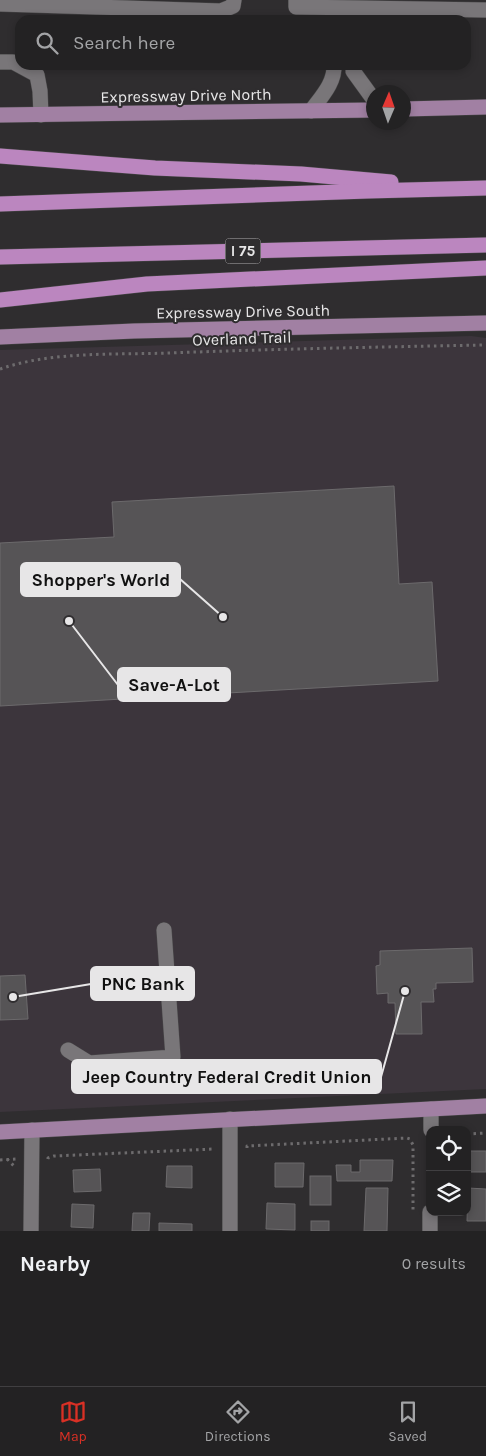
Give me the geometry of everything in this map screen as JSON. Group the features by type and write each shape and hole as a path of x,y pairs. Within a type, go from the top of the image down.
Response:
{"highway":[{"path":"0,156 155,168 301,174 479,188"},
{"path":"0,204 479,188"},
{"name":"I 75","path":"0,257 486,246"},
{"path":"0,300 155,284 486,268"}],"main road":[{"path":"411,109 486,107"},
{"name":"Expressway Drive North","path":"0,115 366,110"},
{"name":"Expressway Drive South","path":"0,338 134,331 486,323"},
{"path":"0,1132 486,1106"}],"street":[{"path":"0,4 221,11 233,6 234,0"},
{"path":"296,0 296,7 344,4 486,10"},
{"path":"337,15 344,4"},
{"path":"344,4 352,15"},
{"path":"0,62 15,63"},
{"path":"28,70 36,74 40,91 41,115"},
{"path":"311,110 328,87 333,70"},
{"path":"355,70 366,87"},
{"path":"68,1050 89,1063 174,1057 164,930"},
{"path":"431,1109 431,1126"},
{"path":"230,1119 230,1231"},
{"path":"31,1231 32,1130"},
{"path":"430,1216 430,1231"}],"path":[{"name":"Overland Trail","path":"0,369 29,361 60,357 486,345"},
{"path":"471,1134 486,1133"},
{"path":"48,1167 48,1158 54,1156 407,1138 410,1139 413,1145 413,1212"},
{"path":"247,1146 247,1156"}],"shaded area":[{"path":"471,336 486,338 486,1089 0,1112 0,350"}],"building":[{"path":"394,486 399,584 432,582 438,681 0,706 0,543 114,537 112,502"},
{"path":"472,948 473,982 436,983 436,989 433,989 434,1002 421,1002 422,1034 396,1034 395,1003 388,1003 388,993 377,994 376,966 380,965 380,951"},
{"path":"25,975 28,1019 0,1020 0,976"},
{"path":"471,1151 486,1151 486,1172 471,1172"},
{"path":"360,1160 393,1160 392,1181 337,1181 336,1165 351,1165 351,1172 360,1172"},
{"path":"275,1163 304,1163 303,1187 275,1187"},
{"path":"167,1166 192,1166 192,1188 166,1187"},
{"path":"100,1169 101,1191 74,1192 73,1170"},
{"path":"310,1176 331,1176 331,1205 310,1205"},
{"path":"366,1188 388,1188 387,1231 364,1231"},
{"path":"471,1188 486,1189 486,1221 467,1221 467,1216 471,1216"},
{"path":"267,1203 295,1204 295,1230 266,1229"},
{"path":"72,1204 94,1205 93,1228 71,1227"},
{"path":"133,1213 150,1213 149,1231 132,1231"},
{"path":"311,1221 329,1221 329,1231 311,1231"},
{"path":"159,1223 192,1224 192,1231 159,1231"}],"place":[{"name":"Shopper's World","path":"223,617"},
{"name":"Save-A-Lot","path":"69,621"},
{"name":"Jeep Country Federal Credit Union","path":"405,991"},
{"name":"PNC Bank","path":"13,997"}]}
